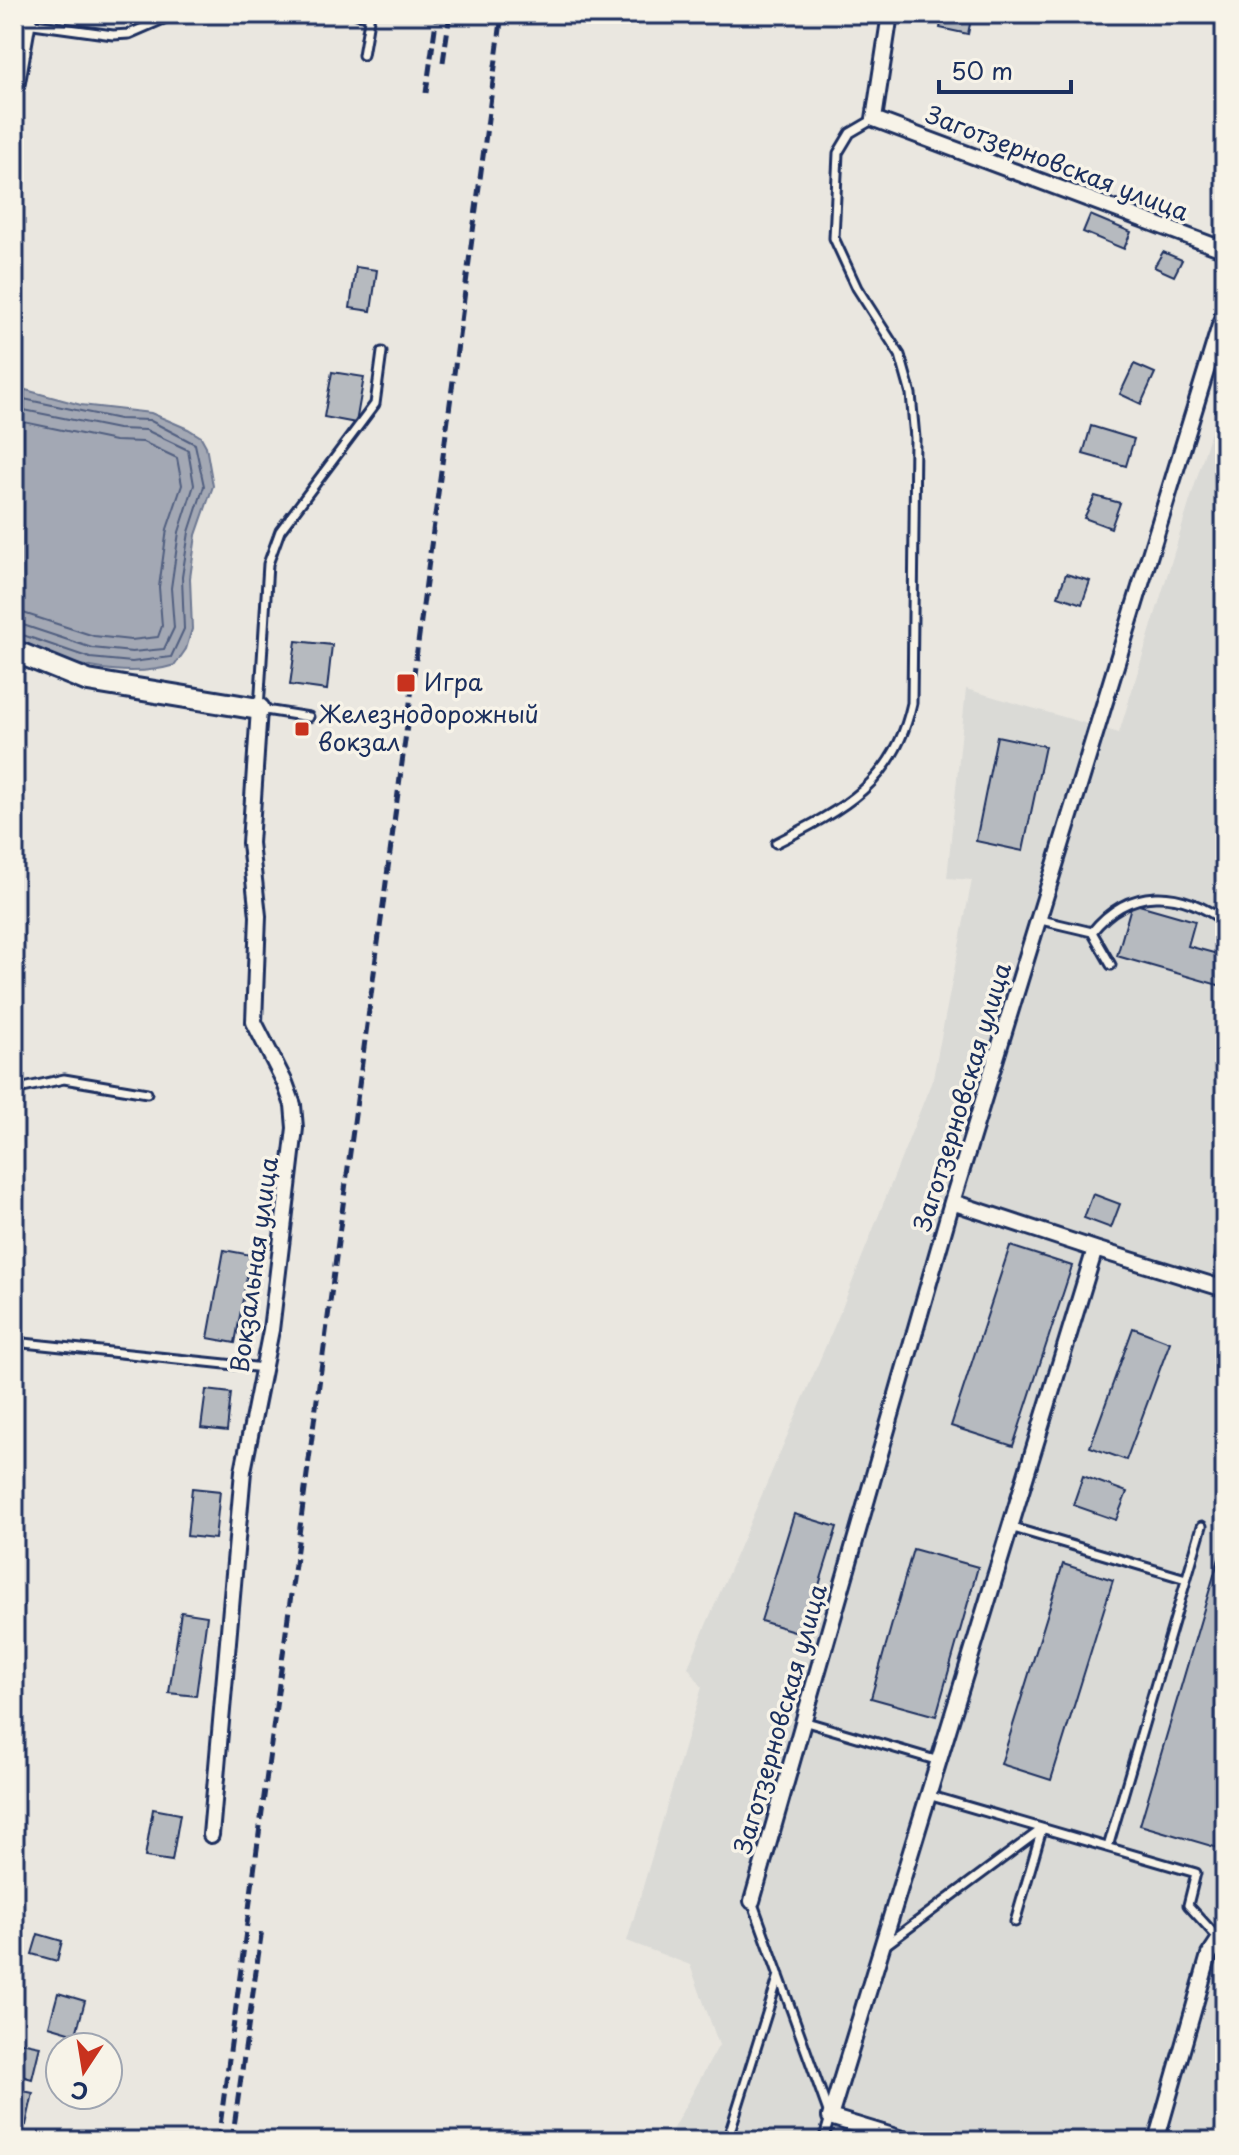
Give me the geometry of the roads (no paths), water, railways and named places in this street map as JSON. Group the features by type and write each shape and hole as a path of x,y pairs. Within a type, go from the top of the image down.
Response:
{"street":[{"path":"874,119 890,14"},
{"path":"14,82 25,18"},
{"name":"Заготзерновская улица","path":"874,119 1225,250"},
{"name":"Заготзерновская улица","path":"752,1901 952,1202 1041,920 1225,309"},
{"path":"14,651 88,681 259,709"},
{"name":"Вокзальная улица","path":"211,1835 243,1471 264,1368 295,1128 293,1105 285,1083 254,1022 258,916 250,843 259,709"},
{"path":"952,1202 1225,1289"},
{"path":"909,2141 830,2117 1095,1249"},
{"path":"1156,2141 1201,1980 1222,1935"}],"lane":[{"path":"25,18 113,35 129,34 175,14"},
{"path":"357,14 370,15 363,55"},
{"path":"776,843 852,802 889,765 906,732 912,703 915,438 911,394 900,355 857,288 834,238 838,153 850,133 874,119"},
{"path":"309,717 259,709 268,564 280,531 375,404 382,352"},
{"path":"1092,932 1105,915 1130,900 1155,895 1208,909 1225,922"},
{"path":"1041,920 1092,932 1111,965"},
{"path":"14,1090 64,1079 147,1093"},
{"path":"14,1342 264,1368"},
{"path":"1108,1847 1202,1526"},
{"path":"1010,1527 1186,1579"},
{"path":"803,1721 939,1761"},
{"path":"928,1795 1196,1873 1188,1905 1222,1935"},
{"path":"1015,1922 1042,1829"},
{"path":"882,1949 1042,1829"},
{"path":"752,1901 830,2117 823,2141"},
{"path":"727,2141 779,1975"}],"water":[{"path":"22,389 81,405 151,413 188,429 201,437 206,446 213,486 196,535 190,578 192,629 186,649 175,665 135,671 92,667 50,656 14,638 14,390"}],"railway":[{"path":"426,93 437,14"},
{"path":"443,62 450,14"},
{"path":"218,2141 502,14"},
{"path":"232,2141 262,1929"}],"place":[{"name":"Игра","path":"406,683"},
{"name":"Железнодорожный вокзал","path":"302,729"}]}
